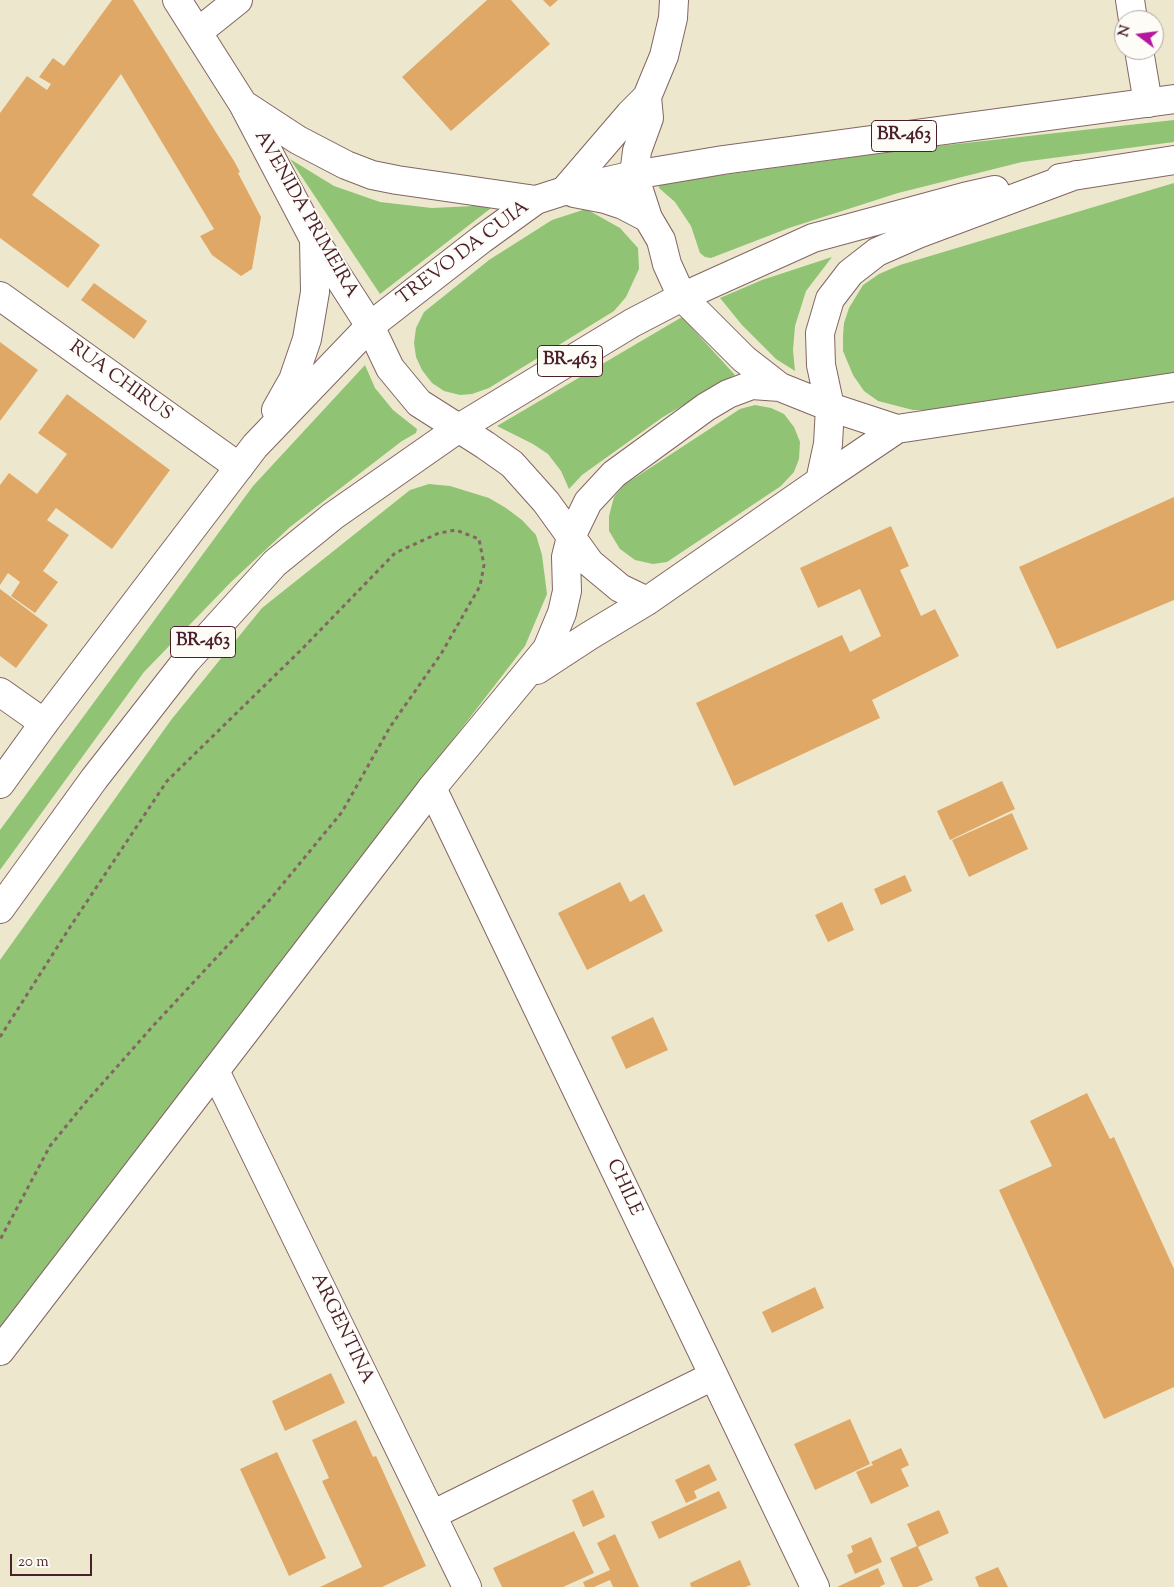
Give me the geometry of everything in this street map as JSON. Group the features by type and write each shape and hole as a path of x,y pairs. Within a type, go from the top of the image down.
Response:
{"main road":[{"name":"AVENIDA PRIMEIRA","path":"177,0 243,104 314,239 370,326 390,368 419,403 512,464 546,502 590,563 620,588 647,601"},
{"path":"198,32 238,0"},
{"path":"564,191 630,114 647,98 664,56 674,0"},
{"path":"1143,60 1161,101"},
{"path":"647,98 649,118 637,151 634,175 648,218 661,240 668,264 682,297 744,359 780,387 830,407 897,429"},
{"name":"BR-463","path":"564,191 634,175 723,160 1161,101"},
{"name":"AVENIDA PRIMEIRA","path":"243,104 298,140 372,175 536,200"},
{"name":"BR-463","path":"0,909 94,779 186,661 275,563 333,516 459,428 632,323 682,297 813,238 964,196 1076,175 1174,160"},
{"path":"820,481 828,444 830,407 821,365 820,333 830,299 850,273 877,252 918,234 1076,175"},
{"path":"564,191 605,198 623,204 648,218"},
{"name":"TREVO DA CUIA","path":"370,326 482,239 536,200 564,191"},
{"path":"247,457 293,380 307,339 315,292 314,239"},
{"path":"632,323 654,293 668,264"},
{"name":"RUA CHIRUS","path":"0,296 247,457"},
{"name":"BR-463","path":"0,784 44,723 247,457 370,326"},
{"path":"0,1351 432,788 547,649 562,613 567,591 566,557 571,537 588,502 614,474 706,407 728,394 752,385 780,387"},
{"path":"523,679 647,601 897,429 1174,387"},
{"path":"0,692 44,723"},
{"name":"CHILE","path":"432,788 815,1587"},
{"name":"ARGENTINA","path":"215,1071 467,1587"},
{"path":"432,1515 713,1376"}],"path":[{"path":"0,1037 167,781 303,648 395,553 439,533 456,530 479,539 484,565 480,586 441,654 390,727 342,812 268,902 153,1026 50,1146 0,1240"}],"green space":[{"path":"1174,120 1174,142 1022,162 898,193 789,228 711,258 705,257 700,253 691,226 675,202 659,188 659,184 664,183 920,148"},
{"path":"290,159 334,186 380,202 432,208 495,205 380,294"},
{"path":"1174,183 1174,374 934,410 913,410 878,401 864,391 853,375 843,351 844,323 849,308 863,285 879,274 900,265"},
{"path":"586,209 620,228 638,248 639,269 626,297 614,311 489,388 472,394 460,395 444,391 432,383 422,370 416,357 414,343 416,328 424,312 489,260 552,220"},
{"path":"832,257 806,291 795,326 793,350 795,371 776,359 742,325 720,298 762,280"},
{"path":"682,317 735,375 663,417 582,475 569,489 561,471 548,454 533,444 497,426"},
{"path":"365,365 375,388 393,410 417,429 416,433 402,441 290,527 231,582 144,672 0,870 0,830 253,486"},
{"path":"755,405 771,408 784,414 794,427 800,442 799,459 794,472 781,486 667,562 653,564 635,560 620,549 609,531 609,516 614,497 624,485 740,409"},
{"path":"429,484 450,486 489,498 522,520 536,535 542,555 547,594 525,646 0,1328 0,960 171,720 262,608 410,490"}],"building":[{"path":"112,0 133,0 240,172 238,173 261,217 252,269 241,276 212,255 200,236 214,229 121,74 32,195 100,245 68,288 0,238 0,113 27,76 47,90 51,84 39,77 53,58 64,66"},
{"path":"487,0 511,0 550,44 451,131 402,77"},
{"path":"543,0 558,0 550,7"},
{"path":"94,283 147,321 134,339 81,300"},
{"path":"0,342 38,370 0,421"},
{"path":"67,394 170,470 112,549 56,508 47,520 69,535 43,571 58,582 35,613 11,596 20,582 8,573 0,585 0,485 9,473 37,494 67,454 38,433"},
{"path":"1174,497 1174,600 1057,649 1019,567"},
{"path":"891,526 909,566 900,570 921,616 935,609 959,656 872,700 880,718 734,786 696,703 842,635 850,652 881,636 860,589 818,608 800,568"},
{"path":"0,589 48,625 16,668 0,656"},
{"path":"1002,781 1015,809 950,840 937,811"},
{"path":"1012,813 1028,849 969,877 952,840"},
{"path":"905,875 912,891 881,905 874,889"},
{"path":"620,882 630,902 644,894 663,931 587,970 558,913"},
{"path":"842,902 854,930 828,942 815,915"},
{"path":"653,1017 668,1050 626,1069 611,1037"},
{"path":"1087,1093 1110,1139 1114,1137 1174,1269 1174,1387 1104,1419 999,1190 1052,1166 1030,1121"},
{"path":"815,1287 824,1308 772,1333 762,1312"},
{"path":"331,1373 345,1403 285,1431 272,1401"},
{"path":"850,1419 870,1464 815,1490 794,1444"},
{"path":"356,1420 373,1457 376,1456 426,1566 382,1587 320,1587 362,1567 322,1481 329,1478 312,1440"},
{"path":"901,1448 909,1465 901,1469 909,1486 871,1504 856,1472 873,1465 871,1462"},
{"path":"277,1452 326,1558 289,1576 240,1469"},
{"path":"709,1464 717,1480 694,1491 697,1498 686,1503 675,1480"},
{"path":"593,1490 605,1517 583,1527 572,1500"},
{"path":"719,1491 727,1508 659,1539 651,1522"},
{"path":"939,1510 949,1533 918,1547 933,1580 917,1587 903,1587 890,1558 917,1546 907,1524"},
{"path":"574,1531 594,1573 563,1587 502,1587 493,1568"},
{"path":"615,1534 639,1587 613,1587 610,1580 594,1587 585,1587 583,1582 610,1570 597,1543"},
{"path":"871,1537 882,1562 855,1574 847,1555 853,1552 851,1546"},
{"path":"740,1560 751,1585 745,1587 691,1587 690,1583"},
{"path":"998,1567 1008,1587 979,1587 975,1577"},
{"path":"878,1568 885,1584 879,1587 837,1587"}]}
